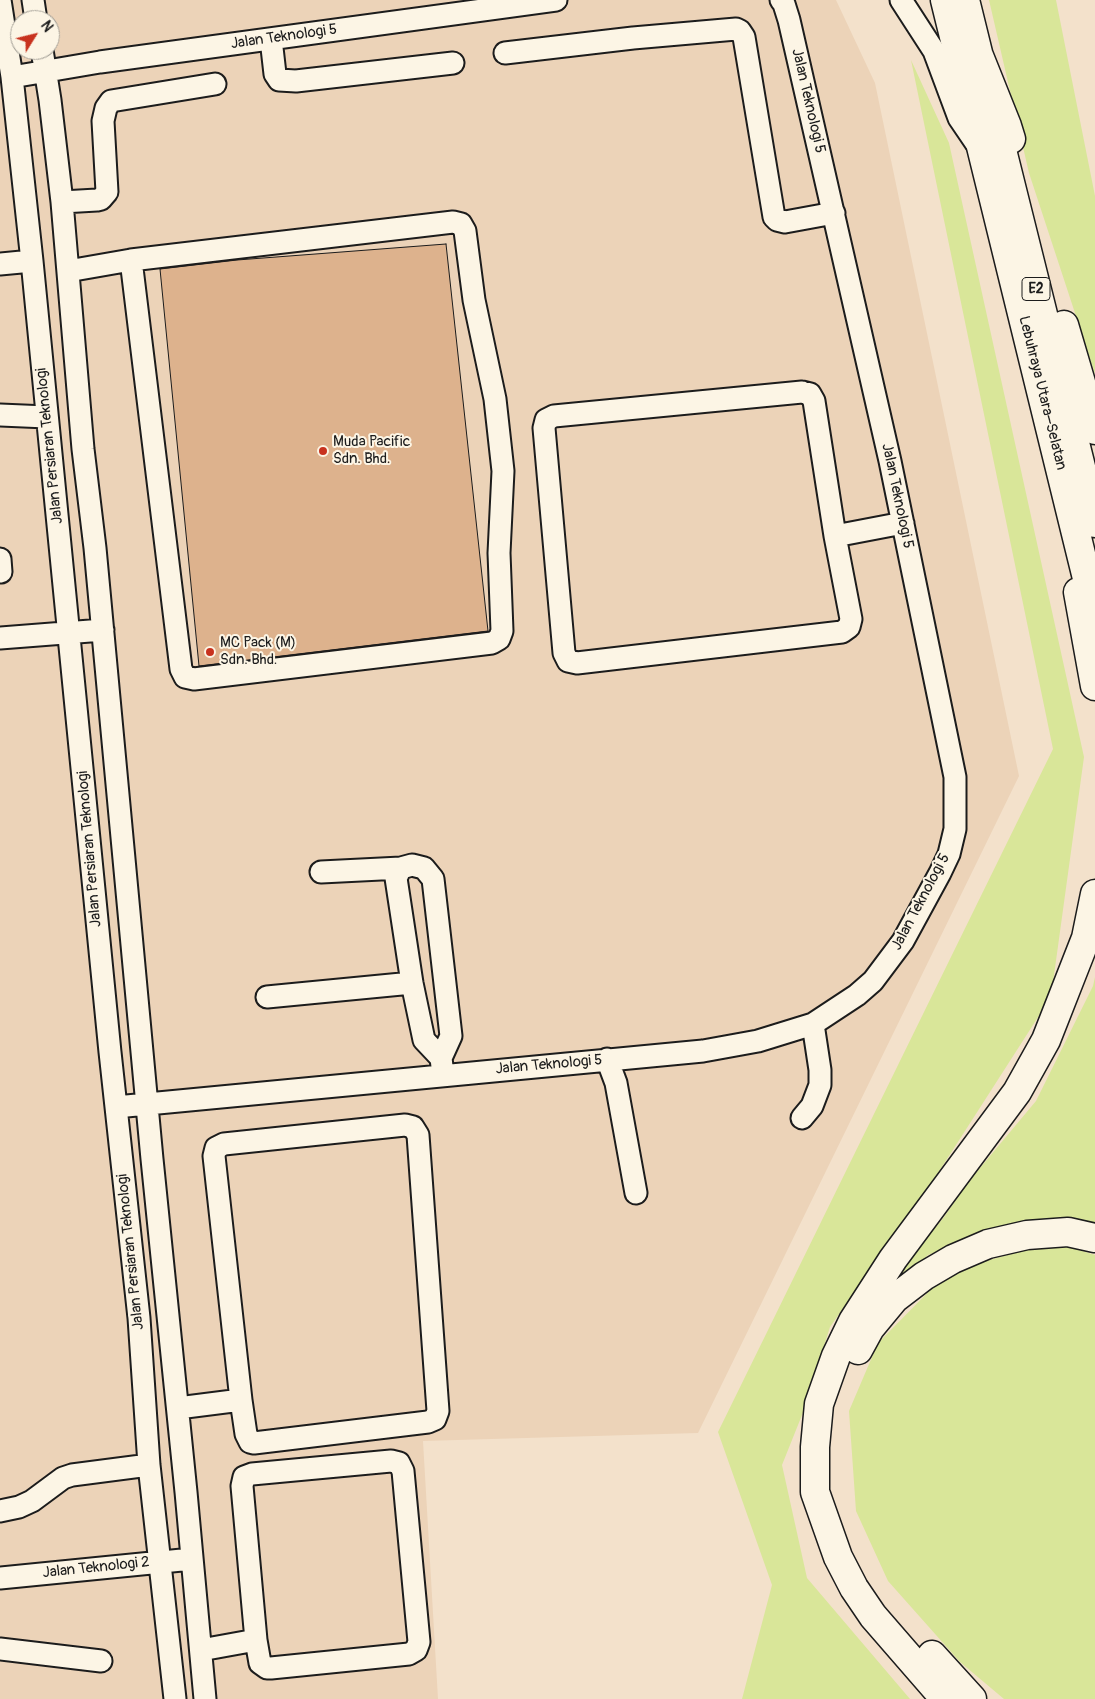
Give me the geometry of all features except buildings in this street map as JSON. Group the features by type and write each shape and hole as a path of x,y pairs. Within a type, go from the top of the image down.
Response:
{"highway":[{"name":"Lebuhraya Utara–Selatan","path":"945,0 1095,612"},
{"name":"Lebuhraya Utara–Selatan","path":"965,0 1095,523"},
{"path":"978,54 1008,126 1034,225 1095,430"},
{"path":"1068,500 1075,574 1095,686"},
{"path":"945,1699 873,1616 854,1588 838,1557 815,1492 815,1447 819,1404 836,1356 853,1321 893,1259 1017,1092 1046,1040 1086,938 1095,894"},
{"path":"972,1699 889,1607 862,1569 845,1530 834,1490 832,1444 836,1403 851,1364 870,1328 894,1299 924,1276 953,1259 988,1244 1027,1235 1068,1232 1095,1238"}],"street":[{"name":"Jalan Persiaran Teknologi","path":"0,0 12,77 32,261 138,1318 150,1465 175,1699"},
{"name":"Jalan Teknologi 5","path":"60,58 272,39 556,0"},
{"name":"Jalan Teknologi 5","path":"116,1107 442,1066 606,1059 703,1051 758,1042 813,1024 857,996 873,981 903,941 949,854 955,829 955,777 890,461 789,20 781,0"},
{"path":"901,0 934,51 959,118 983,154"},
{"path":"505,53 633,38 736,29 740,31 744,38 774,217 785,222 834,213"},
{"path":"272,39 275,74 279,80 296,81 453,63"},
{"name":"Jalan Persiaran Teknologi","path":"43,60 62,202 83,449 103,630 146,1104 178,1408 205,1699"},
{"name":"Jalan Teknologi 5","path":"12,77 43,60"},
{"path":"62,202 97,200 101,199 107,192 103,121 106,108 111,101 215,84"},
{"path":"68,270 131,260 453,222 461,224 465,231 474,300 495,399 503,471 499,553 502,631 499,639 492,643 213,677 194,679 185,677 181,669 131,260"},
{"path":"0,264 32,261"},
{"path":"807,392 813,397 814,401 835,536 851,619 846,630 572,663 568,661 564,653 544,424 550,417 554,416 807,392"},
{"path":"0,415 47,417"},
{"path":"835,536 903,523"},
{"path":"0,638 103,630"},
{"path":"321,872 401,868 412,865 424,868 433,879 451,1036 442,1066"},
{"path":"401,868 396,878 412,983 424,1040 442,1066"},
{"path":"267,997 412,983"},
{"path":"802,1118 812,1106 820,1085 820,1070 813,1024"},
{"path":"606,1059 616,1083 636,1193"},
{"path":"405,1125 413,1127 418,1135 438,1411 435,1418 428,1422 254,1444 250,1442 246,1434 241,1400 214,1156 216,1148 224,1144 405,1125"},
{"path":"178,1408 241,1400"},
{"path":"391,1460 399,1463 403,1471 407,1509 419,1642 416,1650 409,1654 267,1668 260,1663 256,1640 242,1486 244,1478 252,1474 391,1460"},
{"path":"0,1511 19,1507 32,1501 63,1478 72,1475 150,1465"},
{"name":"Jalan Teknologi 2","path":"0,1578 192,1559"},
{"path":"201,1650 256,1640"},
{"path":"0,1649 101,1661"}],"shaded area":[{"path":"0,0 836,0 875,83 1019,776 698,1433 423,1441 438,1699 0,1699"}],"green space":[{"path":"989,0 1056,0 1095,196 1095,374 1029,173"},
{"path":"911,60 949,143 1084,757 1051,997 938,1173 830,1327 804,1410 782,1465 807,1578 910,1699 742,1699 772,1585 718,1432 1053,749"},
{"path":"1095,977 1095,1226 987,1232 928,1255 881,1299 879,1296 944,1217 969,1181 1036,1101 1093,986"},
{"path":"1055,1242 1095,1255 1095,1699 1004,1699 960,1662 888,1581 856,1511 849,1411 878,1343 949,1271"}],"place":[{"name":"Muda Pacific Sdn. Bhd.","path":"323,451"},
{"name":"MC Pack (M) Sdn. Bhd.","path":"210,652"}]}
